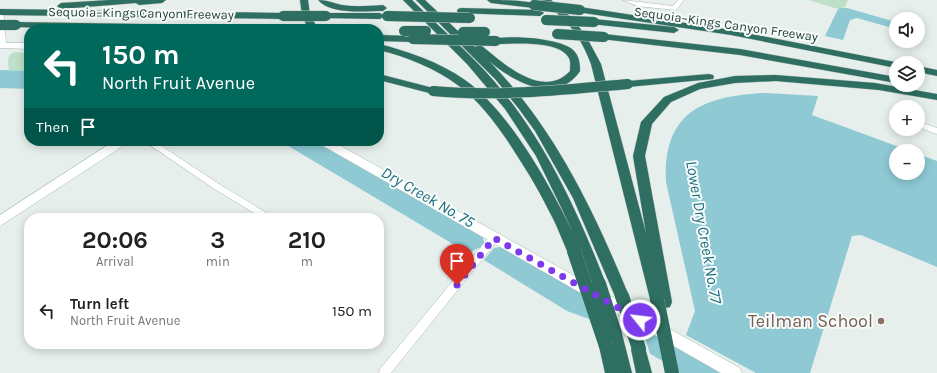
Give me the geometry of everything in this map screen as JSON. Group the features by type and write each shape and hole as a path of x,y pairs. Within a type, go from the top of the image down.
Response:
{"highway":[{"path":"128,2 145,0"},
{"path":"0,7 14,10 162,0"},
{"path":"304,0 306,15 310,24"},
{"path":"322,0 326,4 336,6 385,12 461,10 543,16"},
{"path":"397,0 490,84"},
{"path":"407,0 490,84 525,130 546,164 575,222 599,284 610,340 613,373"},
{"path":"384,38 413,39 470,40 496,41 539,42 556,45 565,49 572,55 576,64 575,71 567,79 552,84 540,84 524,80 485,53 470,40 421,0"},
{"path":"421,0 501,80 541,132 578,193 595,229 622,296 639,349 644,373"},
{"path":"491,0 694,25 881,62"},
{"path":"546,0 574,25 588,44 594,58 661,300"},
{"name":"Sequoia–Kings Canyon Freeway","path":"0,12 14,10 283,16 326,16 385,12 470,18 543,16 591,19 740,38 889,64"},
{"path":"591,19 694,25"},
{"path":"0,25 24,26"},
{"name":"Sequoia–Kings Canyon Freeway","path":"16,25 24,25"},
{"name":"Sequoia–Kings Canyon Freeway","path":"384,30 557,34 604,38 740,52 889,79"},
{"path":"384,48 410,56 441,70 465,85 486,104 537,176 563,223 624,373"},
{"path":"925,70 937,73"},
{"path":"384,79 433,91 466,94 508,94 711,77 749,76 807,78 882,87 937,96"},
{"path":"672,373 639,156 640,138 643,128 656,108 670,97 690,88 722,81 791,80 882,87"},
{"path":"925,86 937,89"}],"street":[{"path":"626,0 637,4 675,8 681,0"},
{"path":"0,16 1,46 24,46"},
{"path":"925,127 937,131"},
{"path":"0,221 114,146"},
{"path":"156,146 216,186 261,213"},
{"path":"332,146 492,240 735,373"},
{"path":"384,373 483,253 492,240"}],"green space":[{"path":"808,0 848,0 845,7 838,9"},
{"path":"14,52 24,53 24,71 9,70 8,62 11,54"}],"water":[{"path":"847,8 889,20 889,27 857,18 850,20 843,40 825,36 838,9"},
{"path":"0,70 24,71 24,89 0,88"},
{"name":"Lower Dry Creek No. 77","path":"766,93 818,96 812,115 891,144 889,144 889,180 925,180 925,157 937,161 937,267 861,235 852,236 810,373 756,373 686,335 695,311 666,182 667,158 672,139 680,123 692,112 706,104 724,98"},
{"path":"288,146 323,146 483,237 484,242 481,247 468,253"},
{"path":"500,247 721,373 680,373 661,360 589,319 567,311 484,260 494,248"}],"pier":[{"path":"583,292 641,325 651,357 593,323"}],"place":[{"name":"Teilman School","path":"881,321"}],"route":[{"path":"457,285 494,238 640,320"}],"water label":[{"name":"Dry Creek No. 75","path":"428,197"}]}
